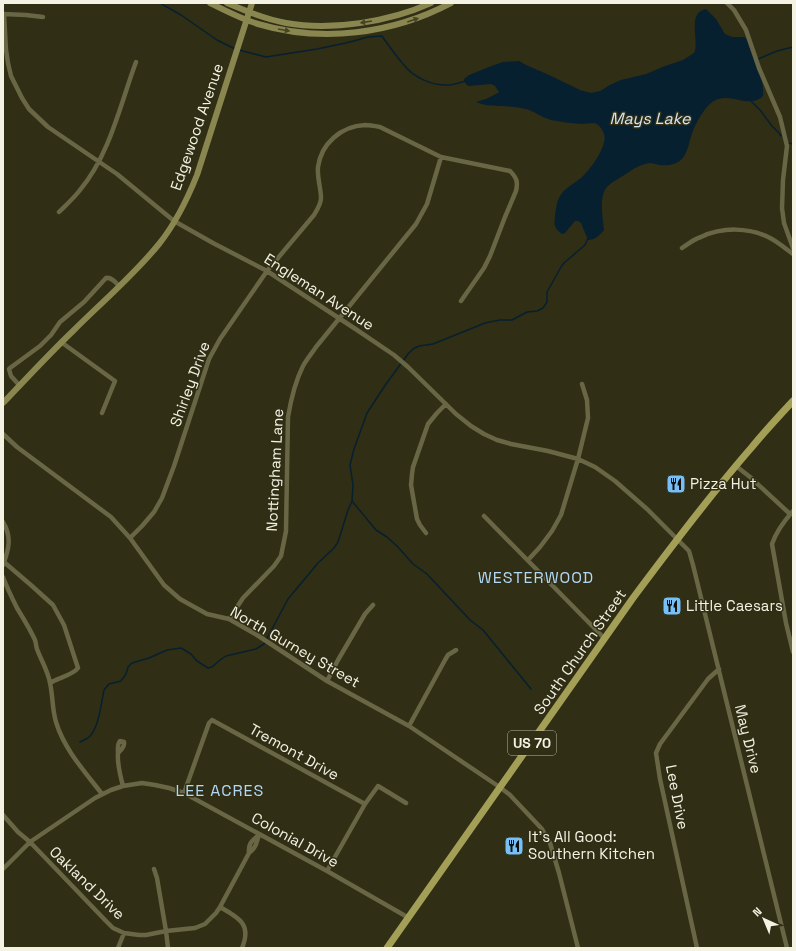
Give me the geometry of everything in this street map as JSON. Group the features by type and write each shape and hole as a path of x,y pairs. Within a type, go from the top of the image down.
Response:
{"main road":[{"name":"South Church Street","path":"387,948 637,593 677,539 752,446 793,402"}],"street":[{"path":"210,3 247,20 282,30 339,34 395,26 428,14 451,3"},
{"path":"227,3 259,16 281,22 307,25 366,22 406,13 431,3"},
{"name":"Edgewood Avenue","path":"3,403 61,342 145,260 158,245 174,221 185,202 197,175 252,3"},
{"path":"728,3 742,23 751,42 757,62 780,117 787,146 783,180 782,208 784,223 793,248"},
{"path":"3,14 43,17"},
{"name":"Engleman Avenue","path":"3,14 6,50 11,76 29,109 48,128 99,161 132,185 174,221 266,271 394,355 471,426 497,440 578,459 595,467 616,481 677,539"},
{"path":"59,212 80,190 105,150 136,62"},
{"name":"Shirley Drive","path":"130,538 154,512 162,498 214,348 266,271 314,215 320,204 321,198 318,175 322,152 327,144 339,133 346,129 364,125 380,127 441,157 510,171 516,178 516,191 490,256 484,268 461,301"},
{"name":"Nottingham Lane","path":"229,620 243,598 274,566 281,556 286,531 288,417 296,381 303,366 316,347 416,224 427,204 441,157"},
{"path":"682,248 700,237 718,231 744,230 759,233 771,238 793,254"},
{"path":"20,386 11,376 9,370 10,368 40,346 51,335 60,322 84,302 106,278 113,279 119,286"},
{"path":"61,342 115,381 102,413"},
{"path":"528,560 552,531 561,514 578,459 588,418 588,400 582,384"},
{"path":"426,533 417,519 411,485 413,467 428,424 446,404"},
{"name":"North Gurney Street","path":"3,434 17,447 111,517 130,538 158,577 171,592 180,599 207,614 229,620 256,635 327,681 409,726 510,795 542,829 550,843 578,948"},
{"path":"736,466 791,513 774,538 772,544 786,623 793,650"},
{"path":"484,516 605,639"},
{"path":"3,522 9,537 9,545 3,564 53,604 64,625 78,668 73,673 50,683"},
{"name":"May Drive","path":"677,539 689,551 693,565 787,948"},
{"path":"3,577 35,641 50,683 55,717 63,738 82,769 102,794"},
{"path":"327,681 365,614 373,605"},
{"path":"409,726 448,655 456,650"},
{"name":"Lee Drive","path":"697,948 660,779 656,753 660,744 686,708 708,679 719,669"},
{"name":"Tremont Drive","path":"184,793 209,723 212,720 365,804"},
{"path":"118,753 119,771 123,786"},
{"name":"Colonial Drive","path":"3,869 30,842 102,794 123,786 142,783 169,788 184,793 327,871 409,918"},
{"path":"327,871 365,804 378,786 406,803"},
{"name":"Oakland Drive","path":"3,815 113,928 124,933 139,935 195,928 205,924 220,907 249,853 253,850 257,843 259,834"},
{"path":"154,869 157,878 168,948"},
{"path":"220,907 240,919 244,925 245,941 242,948"},
{"path":"118,948 124,933"}],"water":[{"name":"Mays Lake","path":"706,9 716,19 725,34 732,37 746,38 758,67 762,82 763,96 758,100 752,101 720,98 711,103 698,120 693,130 686,153 680,161 668,165 653,163 643,164 631,170 608,186 603,195 602,201 604,230 599,235 588,240 581,223 578,221 575,221 565,233 562,234 557,230 555,224 555,213 560,195 585,174 597,158 605,139 601,129 594,123 581,124 551,120 524,108 481,104 476,102 486,99 499,92 495,86 491,84 469,86 466,84 464,79 469,75 503,62 519,61 580,90 591,93 600,91 621,80 646,74 683,60 694,53 696,42 695,22 700,12"}],"waterway":[{"path":"160,3 181,15 217,40 235,49"},
{"path":"239,50 266,57 317,49 368,37 382,36 407,69 418,77 443,85 450,85 465,81"},
{"path":"758,59 777,51 793,47"},
{"path":"751,99 751,101 781,136"},
{"path":"789,143 793,144"},
{"path":"80,742 88,738 95,729 104,690 109,684 121,681 126,674 128,667 132,663 149,658 167,650 181,648 208,668 212,667 226,656 256,649 264,644 288,599 338,542 352,501 353,485 350,465 367,413 408,354 419,346 433,344 485,323 500,320 512,320 527,312 537,311 543,308 547,302 547,292 561,267 585,245 588,238"},
{"path":"352,501 376,530 387,537 413,564 427,574 470,620 483,630 531,689"}],"place":[{"name":"Pizza Hut","path":"676,484"},
{"name":"Little Caesars","path":"672,606"},
{"name":"It's All Good: Southern Kitchen","path":"514,846"}],"district":[{"name":"WESTERWOOD","path":"536,577"},
{"name":"LEE ACRES","path":"220,790"}]}
